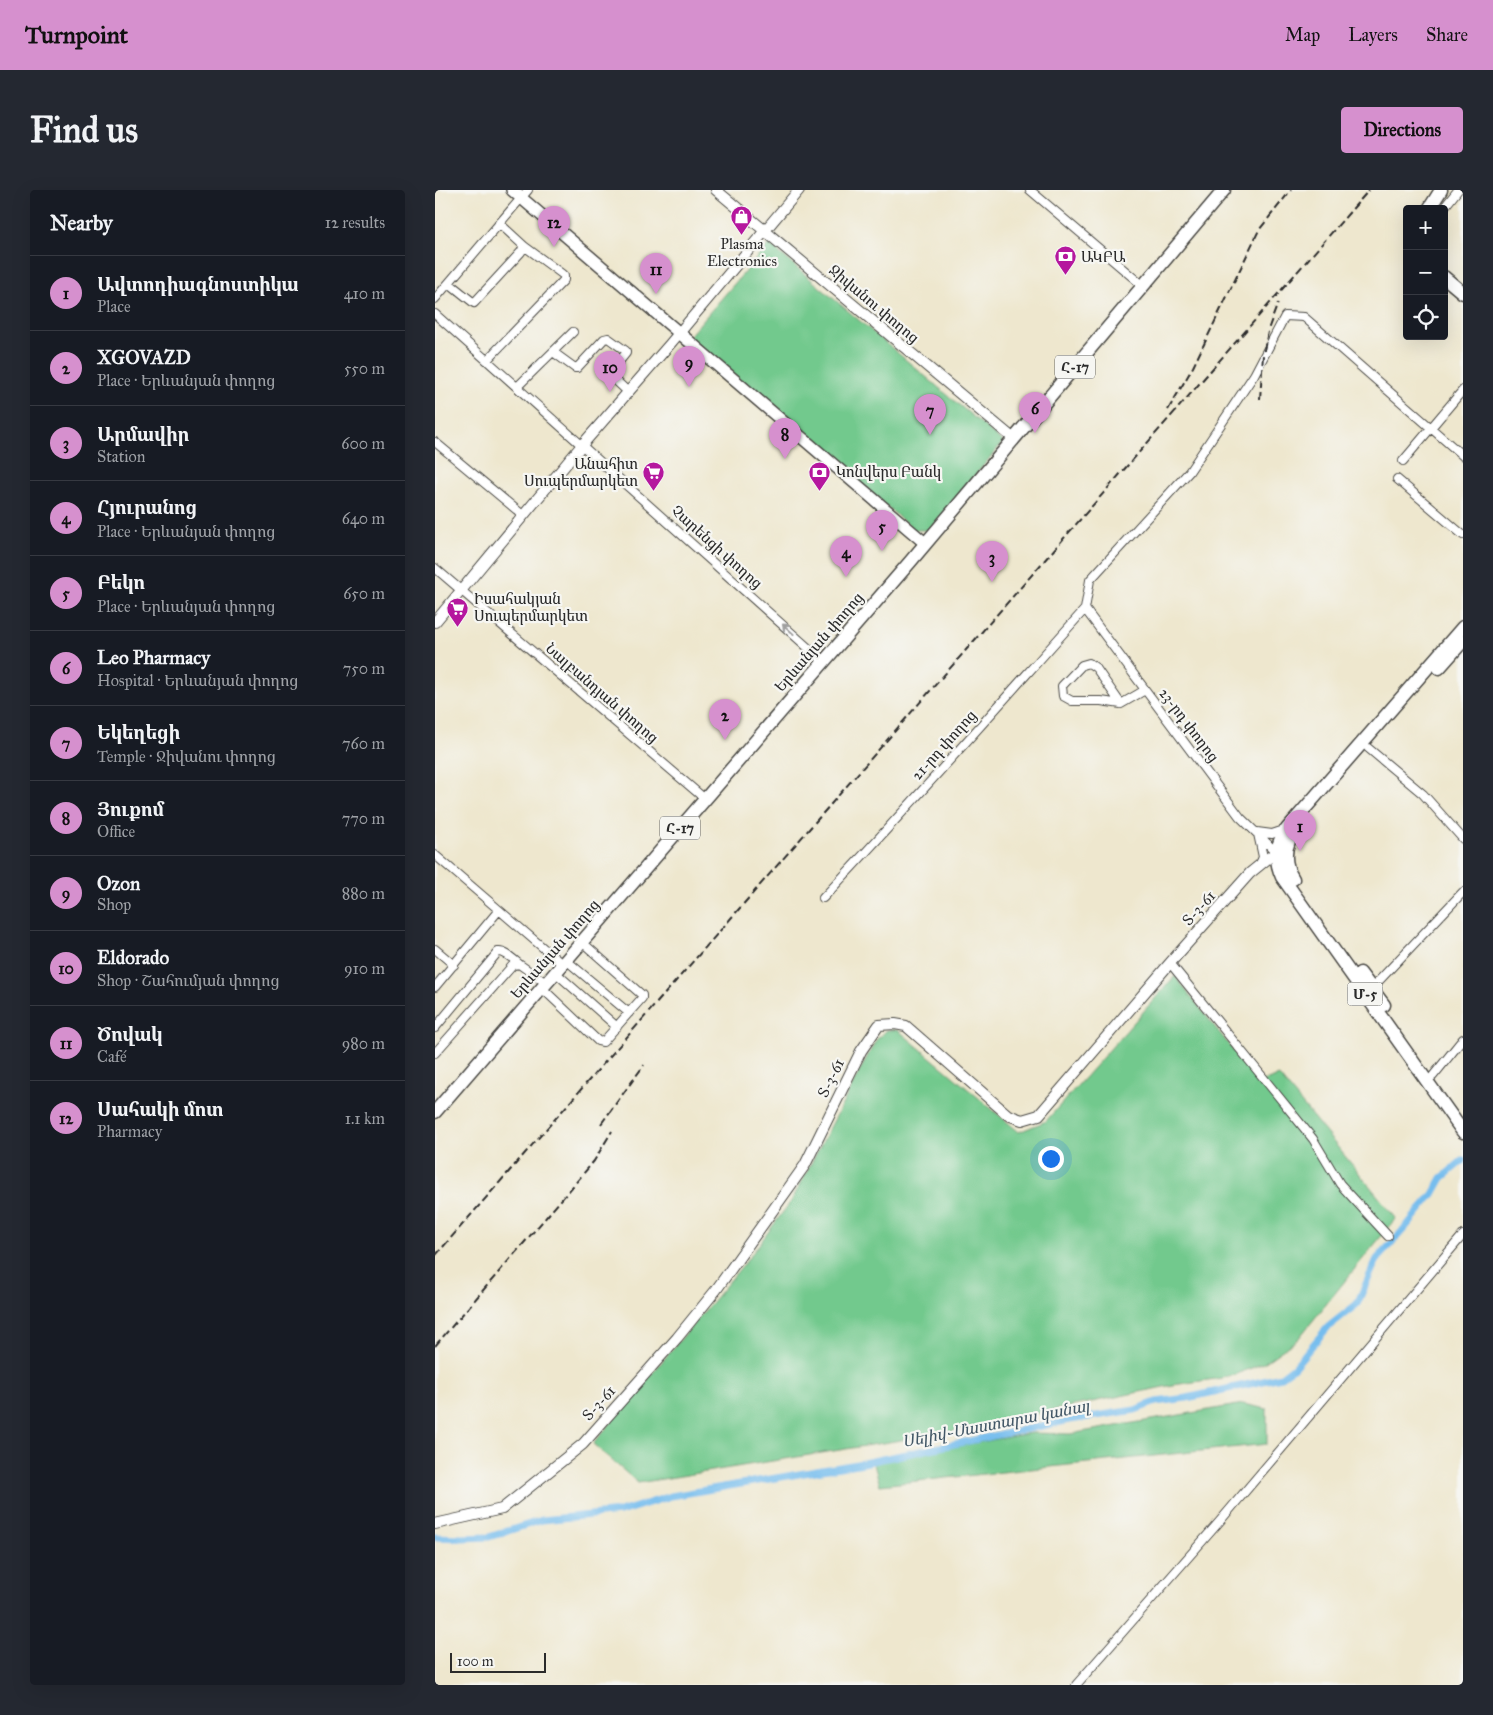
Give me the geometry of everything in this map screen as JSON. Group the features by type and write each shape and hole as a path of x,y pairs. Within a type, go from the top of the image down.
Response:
{"highway":[{"name":"Երևանյան փողոց","path":"435,1112 906,568 925,543 1224,190"},
{"path":"1432,205 1441,190"},
{"path":"1448,280 1463,293"},
{"path":"1463,627 1425,677 1368,748 1295,831 1281,852 1278,844 1287,829 1425,677 1463,641"},
{"name":"Մ-5","path":"1281,852 1278,867 1282,876 1463,1132"},
{"name":"Մ-5","path":"1281,852 1289,873 1297,886 1372,988 1463,1118"}],"main road":[{"path":"520,193 679,334 925,543"}],"street":[{"name":"Ջիվանու փողոց","path":"716,190 1014,439"},
{"path":"435,622 582,445 679,334 799,190"},
{"path":"1030,190 1143,286"},
{"path":"1446,205 1458,190"},
{"path":"435,299 499,223 520,193"},
{"path":"487,360 564,280 562,274 524,246 499,223"},
{"path":"449,283 474,303 521,252 524,246"},
{"name":"Չարենցի փողոց","path":"435,314 824,662"},
{"path":"1085,609 1090,580 1189,472 1254,375 1285,316 1304,317 1463,456"},
{"path":"517,387 573,332"},
{"path":"553,352 577,368 604,339 611,339 626,353 609,374 628,392"},
{"path":"1403,461 1463,390"},
{"path":"435,442 524,516"},
{"path":"1397,479 1463,535"},
{"name":"Նալբանդյան փողոց","path":"435,568 705,799"},
{"name":"23-րդ փողոց","path":"1085,609 1240,817 1281,852"},
{"name":"21-րդ փողոց","path":"823,898 889,828 1085,609"},
{"path":"1121,704 1096,668 1089,664 1083,665 1062,686 1063,696 1072,701 1101,701 1121,704 1145,690"},
{"path":"1368,748 1423,794 1463,839"},
{"path":"1282,876 1270,865 1260,865 1263,857 1257,832 1272,834 1287,829"},
{"name":"Տ-3-61","path":"435,1524 502,1509 583,1444 677,1338 716,1290 805,1165 861,1050 879,1025 895,1024 907,1026 1008,1115 1021,1120 1039,1115 1250,873 1281,852"},
{"path":"435,855 561,965 617,1027"},
{"path":"1372,988 1463,892"},
{"path":"435,988 499,910"},
{"path":"435,1028 498,952 501,952 507,954 544,986 598,1041 603,1042 642,995 582,942"},
{"path":"435,949 454,965"},
{"path":"1170,963 1313,1139 1339,1184 1387,1236"},
{"path":"435,1053 495,984 513,966 519,964"},
{"path":"561,965 629,1013"},
{"path":"1433,1076 1463,1039"},
{"path":"1076,1685 1463,1235"}],"green space":[{"path":"769,244 1003,442 930,530 914,530 688,337"},
{"path":"1175,976 1259,1083 1279,1076 1396,1218 1298,1339 1264,1363 1229,1377 1173,1385 944,1433 638,1483 593,1444 748,1259 792,1200 876,1040 887,1030 898,1030 1019,1132 1046,1121"},
{"path":"1243,1404 1267,1409 1267,1444 880,1485 873,1461 1031,1433 1070,1434"}],"waterway":[{"name":"Սելիվ֊Մաստարա կանալ","path":"435,1537 489,1537 542,1520 620,1512 671,1496 863,1463 1070,1420 1135,1410 1156,1402 1187,1398 1281,1377 1294,1367 1328,1327 1357,1304 1377,1259 1433,1194 1442,1178 1463,1160"}],"railway":[{"path":"1168,410 1193,367 1259,230 1291,190"},
{"path":"435,1256 1369,190"},
{"path":"1260,399 1263,355 1269,327 1278,303"},
{"path":"601,1124 644,1065"},
{"path":"435,1346 594,1161 612,1131"}],"place":[{"name":"Plasma Electronics","path":"742,235"},
{"name":"Սահակի մոտ","path":"554,247"},
{"name":"ԱԿԲԱ","path":"1065,276"},
{"name":"Ծովակ","path":"656,294"},
{"name":"Ozon","path":"689,387"},
{"name":"Eldorado","path":"610,392"},
{"name":"Leo Pharmacy","path":"1035,433"},
{"name":"Եկեղեցի","path":"930,435"},
{"name":"Յուքոմ","path":"785,459"},
{"name":"Կոնվերս Բանկ","path":"820,491"},
{"name":"Անահիտ Սուպերմարկետ","path":"654,492"},
{"name":"Բեկո","path":"882,551"},
{"name":"Հյուրանոց","path":"846,577"},
{"name":"Արմավիր","path":"992,582"},
{"name":"Իսահակյան Սուպերմարկետ","path":"458,627"},
{"name":"XGOVAZD","path":"725,740"},
{"name":"Ավտոդիագնոստիկա","path":"1300,851"}]}
